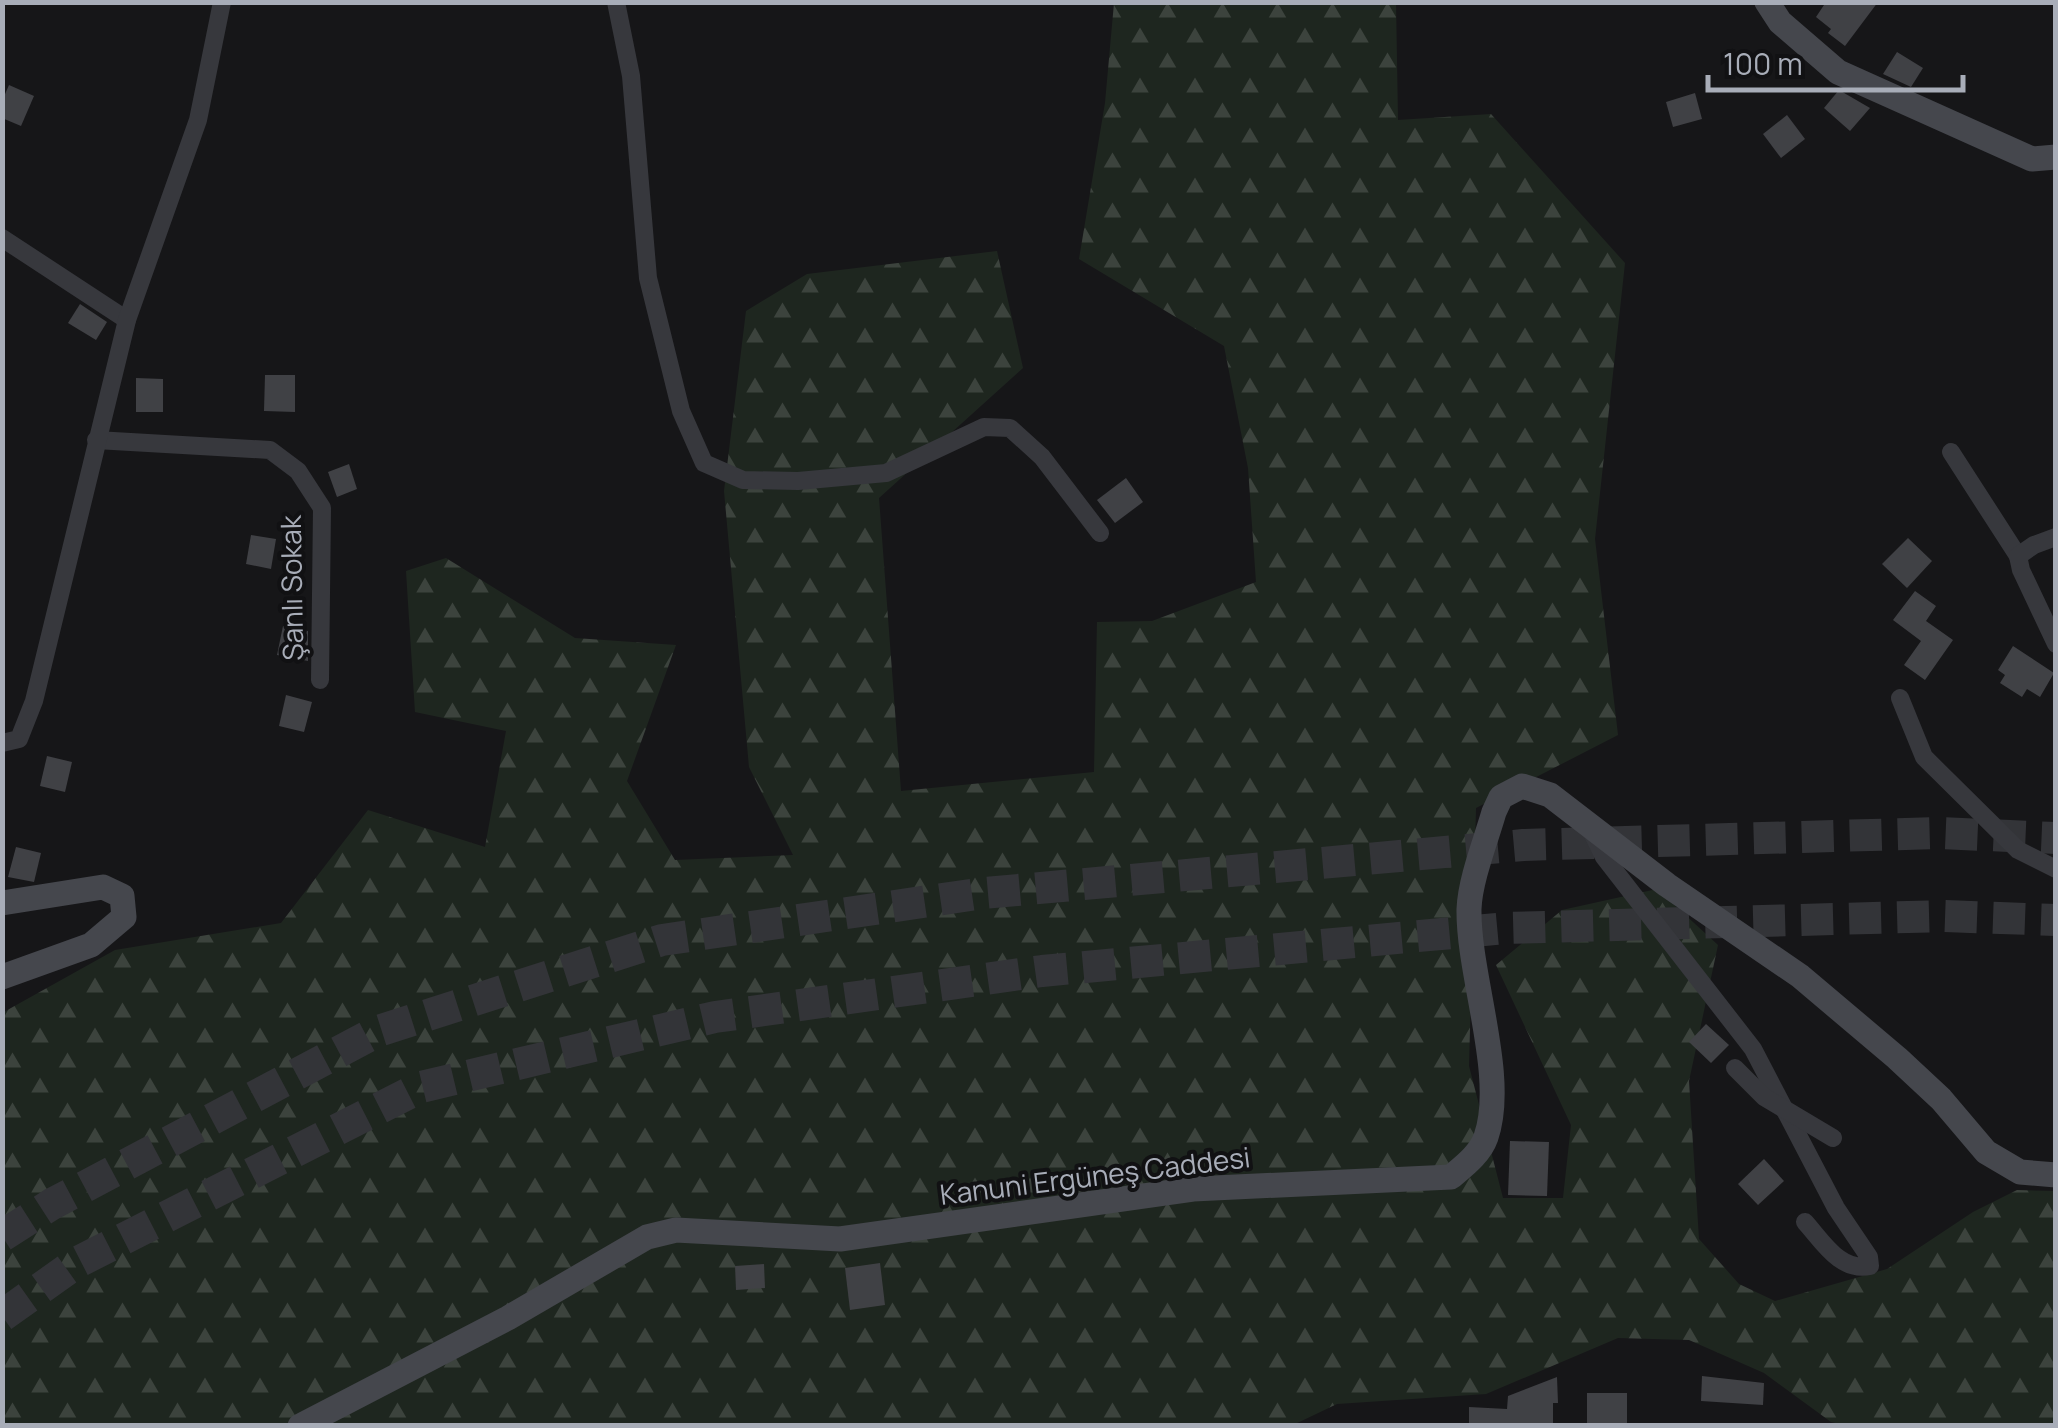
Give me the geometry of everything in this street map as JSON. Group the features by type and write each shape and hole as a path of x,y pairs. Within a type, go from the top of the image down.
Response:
{"street":[{"path":"2,743 19,739 34,701 126,320 198,120 222,2"},
{"path":"616,2 630,76 648,278 680,411 704,463 743,480 798,480 886,472 984,428 1010,428 1042,457 1100,533"},
{"path":"1768,2 1780,22 1838,72 2032,159 2056,157"},
{"path":"2,238 126,320"},
{"name":"Şanlı Sokak","path":"96,440 270,450 298,471 322,508 320,680"},
{"path":"1950,452 2018,556 2056,644"},
{"path":"2018,556 2056,537"},
{"path":"1900,698 1924,757 2018,850 2056,869"},
{"name":"Kanuni Ergüneş Caddesi","path":"300,1426 508,1318 647,1237 676,1230 840,1239 1193,1188 1450,1176 1469,1163 1486,1139 1494,1091 1469,907 1500,797 1522,786 1550,795 1667,885 1800,976 1897,1058 1941,1100 1986,1152 2020,1172 2056,1174"},
{"path":"1589,825 1604,857 1753,1049 1836,1208 1869,1257 1870,1266 1856,1268 1835,1258 1805,1222"},
{"path":"2,903 103,887 122,896 124,917 92,945 2,977"},
{"path":"1735,1068 1764,1097 1833,1138"}],"green space":[{"path":"1114,3 1396,3 1398,120 1491,114 1625,263 1595,539 1618,735 1476,808 1469,1066 1503,1198 1563,1198 1571,1125 1496,965 1562,910 1657,889 1718,945 1689,1081 1699,1239 1739,1284 1775,1301 1887,1269 1973,1212 2017,1190 2055,1191 2055,1425 1844,1425 1831,1422 1764,1373 1689,1340 1618,1338 1486,1394 1337,1404 1293,1425 3,1425 2,1013 115,950 281,923 368,810 485,847 506,731 415,712 406,571 446,558 575,638 676,645 627,781 675,860 793,855 749,767 724,491 746,311 807,274 997,251 1023,368 879,498 901,791 1094,772 1097,622 1152,621 1256,582 1248,468 1224,346 1079,259 1105,103"}],"building":[{"path":"1826,2 1878,2 1845,46 1816,17"},
{"path":"1897,52 1923,68 1911,87 1883,74"},
{"path":"9,85 34,96 21,126 2,118 2,101"},
{"path":"1839,90 1870,108 1850,131 1824,108"},
{"path":"1695,93 1702,119 1673,127 1666,102"},
{"path":"1787,115 1805,139 1781,158 1763,134"},
{"path":"80,304 107,322 96,340 68,323"},
{"path":"265,375 295,375 295,412 264,411"},
{"path":"136,378 163,379 163,412 136,412"},
{"path":"349,464 357,489 337,497 328,472"},
{"path":"1126,478 1143,502 1115,523 1097,500"},
{"path":"251,535 276,539 271,569 246,564"},
{"path":"1908,538 1932,561 1907,588 1882,564"},
{"path":"1915,591 1936,606 1926,621 1953,640 1925,680 1904,665 1921,641 1893,620"},
{"path":"283,626 308,631 308,661 277,655"},
{"path":"2013,646 2054,673 2040,697 2027,689 2022,697 2000,683 2005,675 1998,670"},
{"path":"286,695 312,702 304,732 279,726"},
{"path":"47,756 72,762 65,792 40,786"},
{"path":"16,847 41,853 34,882 8,877"},
{"path":"1706,1024 1729,1045 1711,1063 1689,1042"},
{"path":"1510,1141 1549,1142 1547,1196 1508,1195"},
{"path":"1764,1159 1784,1181 1758,1205 1738,1184"},
{"path":"880,1263 885,1305 850,1310 845,1268"},
{"path":"764,1264 765,1288 736,1290 735,1266"},
{"path":"1702,1376 1764,1383 1763,1405 1701,1401"},
{"path":"1557,1377 1558,1403 1553,1403 1553,1426 1469,1426 1469,1407 1507,1409 1508,1396"},
{"path":"1587,1393 1627,1393 1627,1426 1587,1426"}],"tunnel":[{"path":"2,1236 52,1204 378,1031 662,940 984,893 1523,845 1939,833 2056,838"},
{"path":"2,1316 76,1263 421,1087 715,1017 1042,971 1506,928 1945,916 2056,920"}]}
